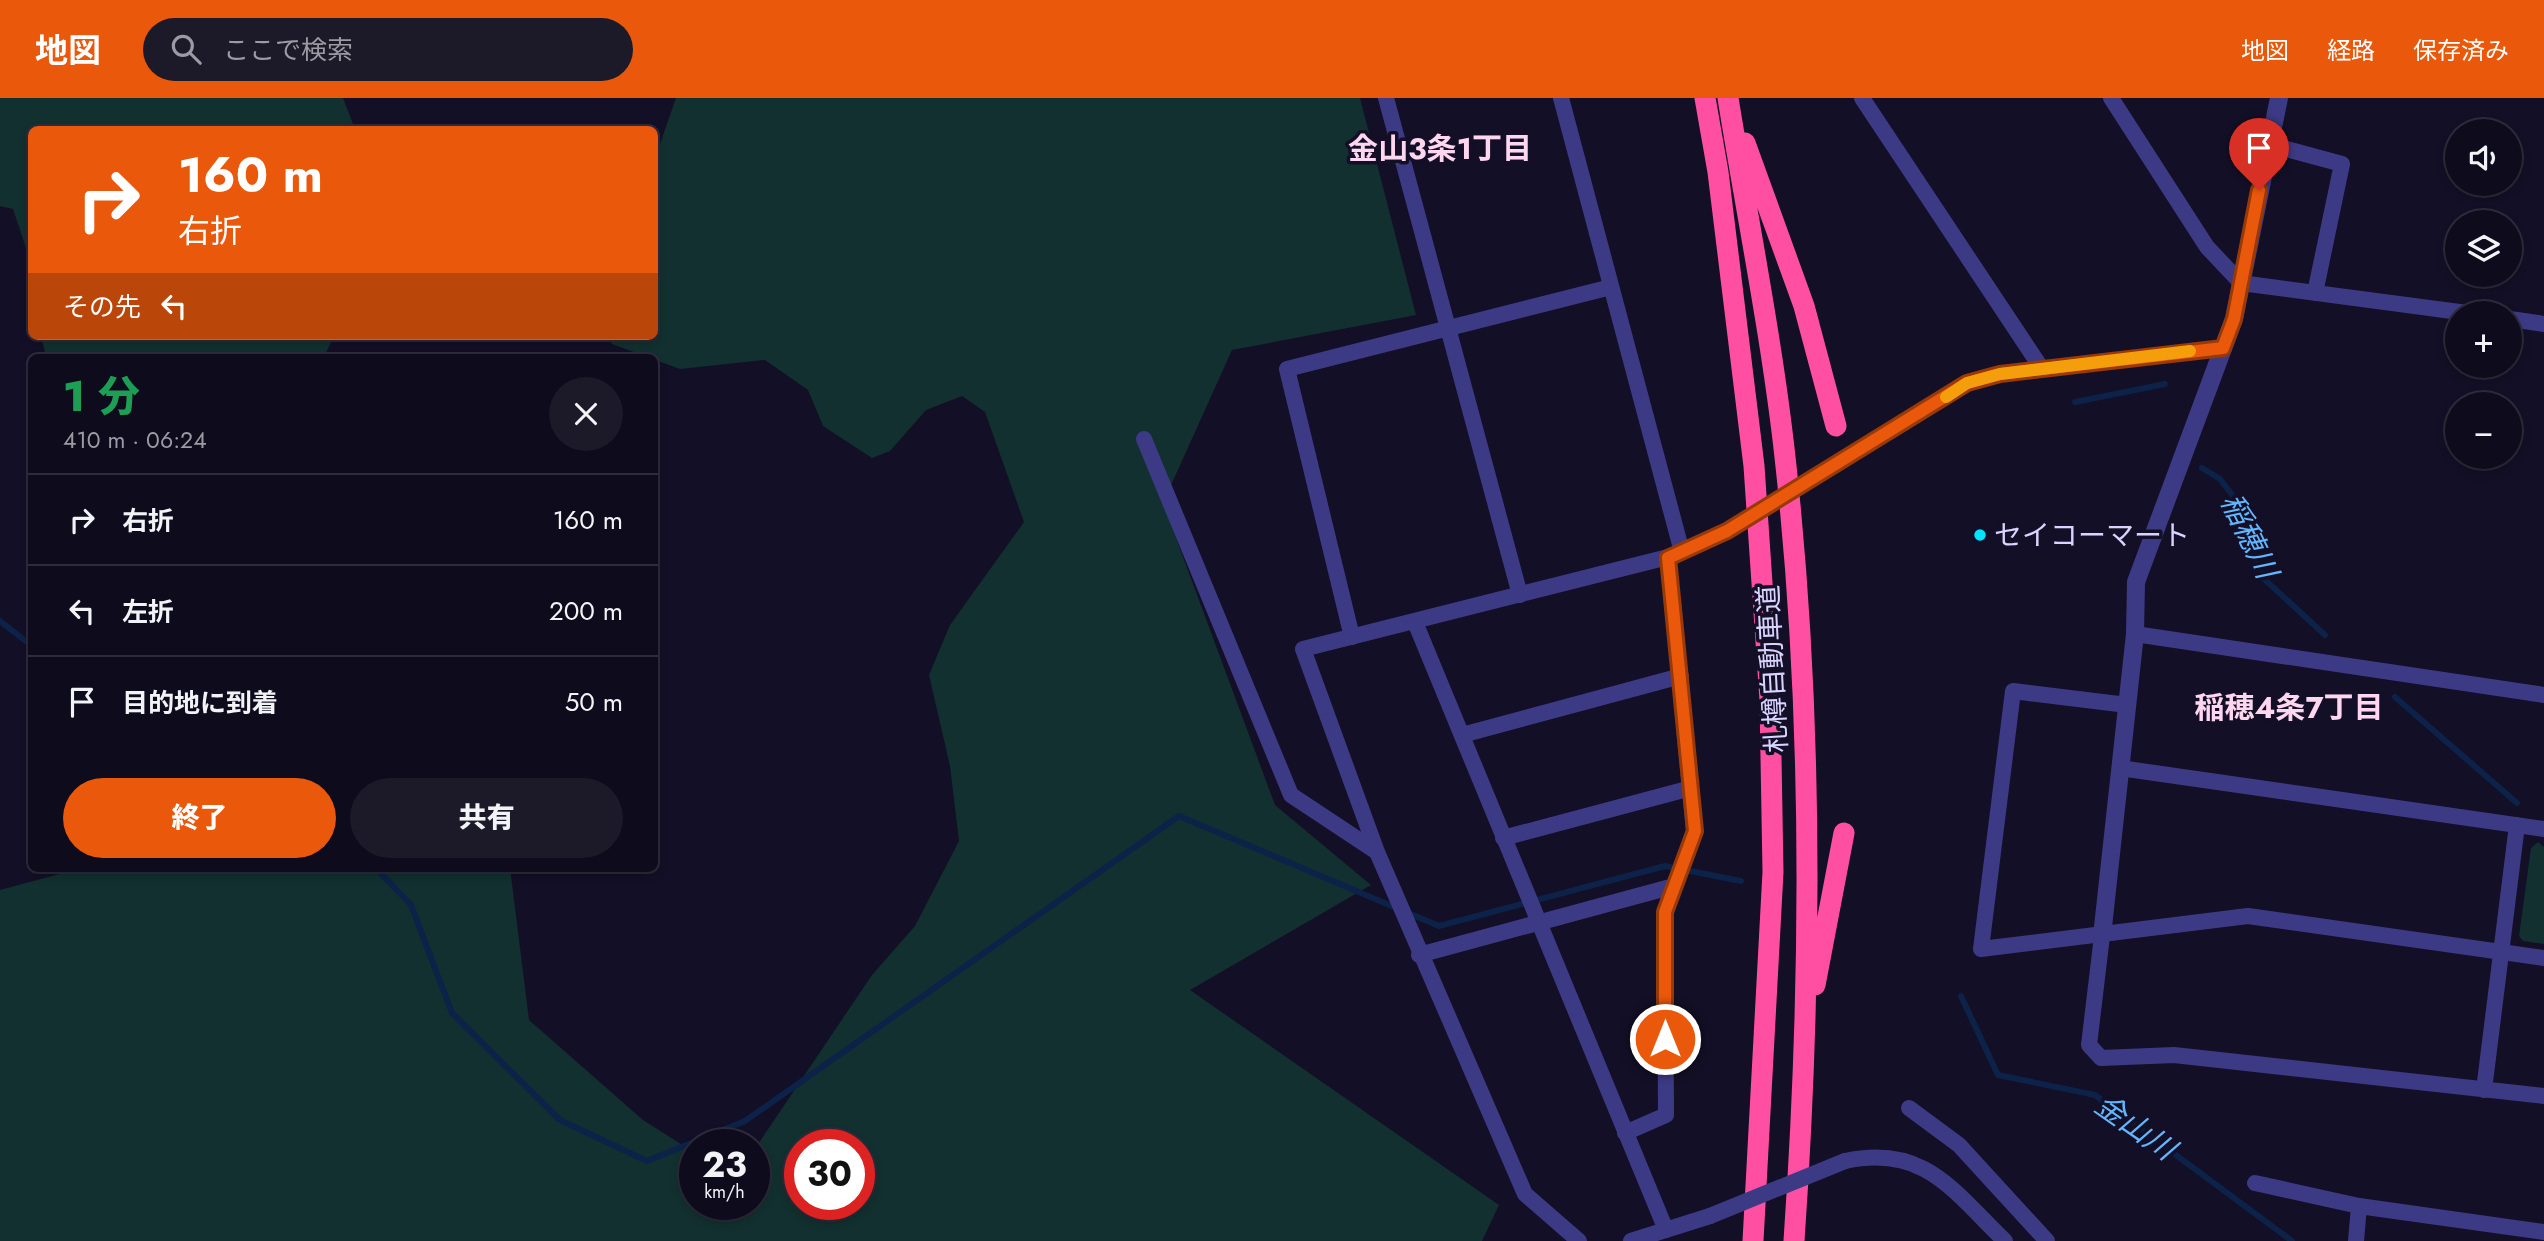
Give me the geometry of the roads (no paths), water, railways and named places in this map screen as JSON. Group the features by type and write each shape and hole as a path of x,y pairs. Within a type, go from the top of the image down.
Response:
{"highway":[{"name":"札樽自動車道","path":"1704,98 1718,172 1755,466 1770,700 1773,872 1752,1241"},
{"name":"札樽自動車道","path":"1728,98 1785,456 1804,694 1805,1036 1794,1241"},
{"path":"1728,98 1804,306 1836,426"},
{"path":"1805,1036 1844,833"}],"street":[{"path":"1386,98 1520,595"},
{"path":"1561,98 1611,287 1675,555 1681,676 1695,831 1665,912 1666,1115 1625,1133"},
{"path":"1862,98 2042,369"},
{"path":"2111,98 2207,247 2241,283 2445,310"},
{"path":"2279,98 2234,319 2136,582 2135,635 2089,1045 2101,1058 2174,1055 2544,1096"},
{"path":"2268,144 2342,164 2315,293"},
{"path":"1352,637 1287,369 1611,287"},
{"path":"2522,321 2544,324"},
{"path":"1579,1241 1525,1194 1419,955 1377,852 1303,649 1675,555 1727,531 1967,383 2000,374 2223,348"},
{"path":"1144,439 1291,795 1377,852"},
{"path":"1415,622 1666,1230"},
{"path":"2135,635 2544,695"},
{"path":"1462,735 1681,676"},
{"path":"2127,705 2013,691 1981,948 2102,936 2248,916 2544,958"},
{"path":"2120,768 2544,829"},
{"path":"1503,838 1691,788"},
{"path":"2484,1090 2517,825"},
{"path":"1419,955 1537,919 1675,884"},
{"path":"1909,1108 1959,1145 2047,1241"},
{"path":"1630,1241 1710,1216 1845,1161 1880,1156 1901,1158 1922,1166 1940,1178 2005,1241"},
{"path":"2255,1183 2359,1206 2544,1232"},
{"path":"2356,1241 2359,1206"}],"waterway":[{"name":"稲穂川","path":"2075,402 2165,384"},
{"name":"稲穂川","path":"2202,468 2220,479 2236,500 2263,578 2325,635"},
{"path":"0,621 28,643"},
{"name":"稲穂川","path":"2395,697 2517,803"},
{"path":"380,872 411,905 452,1013 560,1120 647,1161 745,1121 1179,816 1439,926 1665,866 1741,881"},
{"name":"金山川","path":"1961,996 1998,1075 2095,1095 2292,1241"}],"place":[{"name":"セイコーマート","path":"1980,535"}],"district":[{"name":"金山3条1丁目","path":"1440,149"},
{"name":"稲穂4条7丁目","path":"2289,708"}]}
